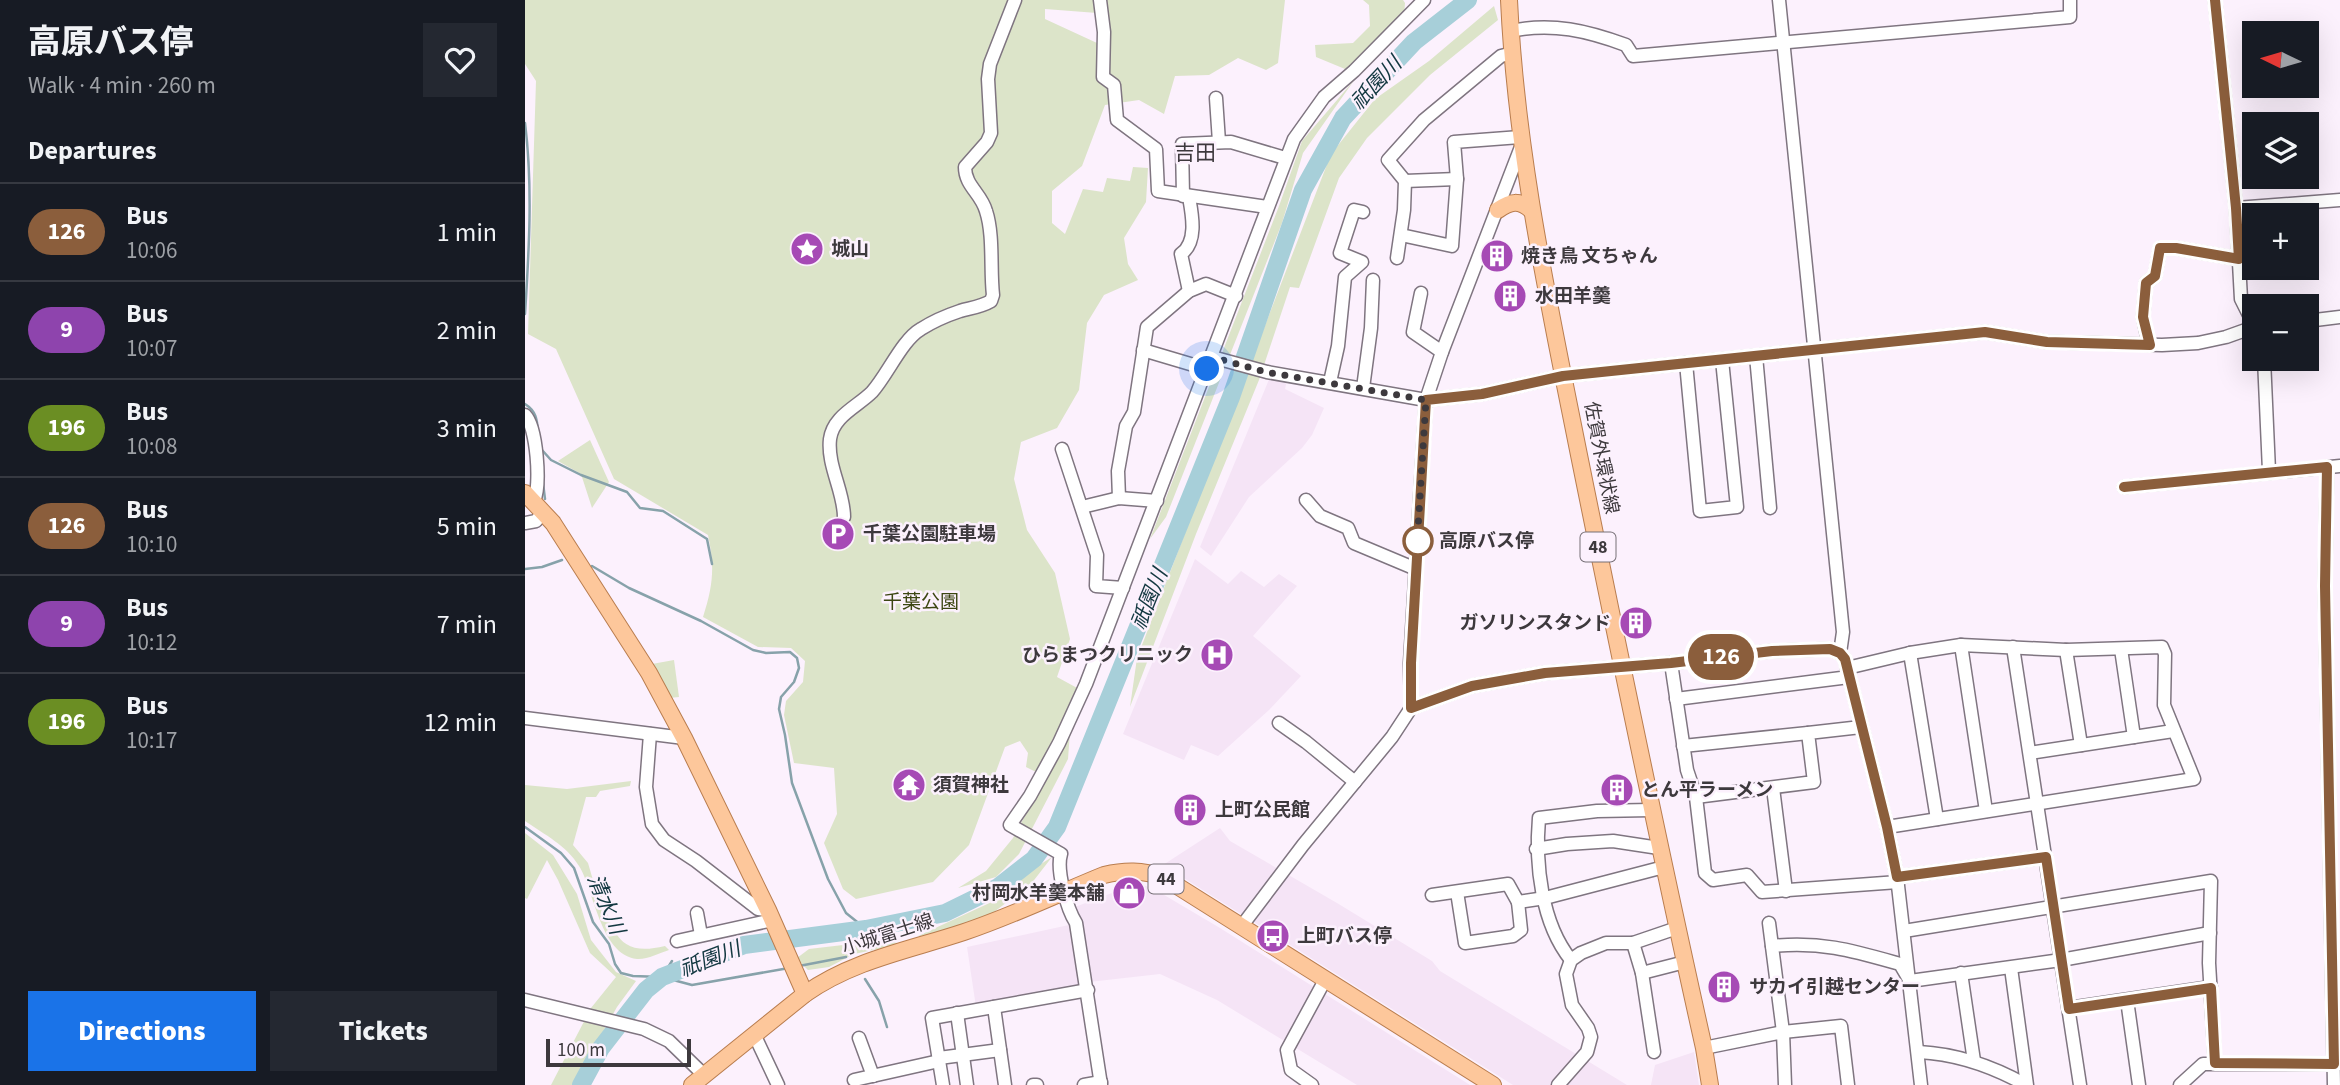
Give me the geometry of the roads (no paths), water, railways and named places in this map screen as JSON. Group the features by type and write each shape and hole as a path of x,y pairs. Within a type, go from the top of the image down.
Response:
{"main road":[{"name":"佐賀外環状線","path":"1511,2 1521,142 1531,210 1621,667 1710,1085"},
{"path":"1498,210 1508,203 1516,202 1531,210"},
{"path":"534,502 611,612 684,738 770,915 805,994"},
{"name":"小城富士線","path":"698,1080 805,994 849,968 968,931 1120,871 1163,877 1487,1083"}],"street":[{"path":"844,517 831,461 831,430 836,422 871,392 919,329 991,301 993,295 987,212 980,197 967,183 965,167 991,134 988,79 990,64 1015,0"},
{"path":"1100,0 1104,32 1103,77 1114,85 1117,120 1156,149 1158,191 1267,207"},
{"path":"1779,0 1843,632 1840,653 1848,672 1887,827 1897,880 1921,1085"},
{"path":"1511,31 1548,26 1570,28 1626,45 1633,55 2070,17 2070,0"},
{"path":"2215,0 2236,208 2242,301"},
{"path":"1084,1085 1101,1084 1076,923 1068,910 1058,863 1061,854 1010,825 1030,796 1059,743 1086,684 1214,361 1285,158 1304,121 1324,97 1423,1"},
{"path":"1397,258 1405,181 1388,160 1424,120 1501,56 1513,53"},
{"path":"1216,98 1219,142"},
{"path":"1189,290 1181,254 1187,250 1193,227 1186,196 1182,144 1231,142 1285,158"},
{"path":"1241,927 1303,845 1392,737 1411,708 1411,663 1426,400 1521,142 1454,142 1457,179 1452,246 1401,234"},
{"path":"1405,181 1457,179"},
{"path":"2236,208 2340,200"},
{"path":"1330,382 1338,346 1345,277 1362,262 1340,253 1354,210 1363,212"},
{"path":"2150,345 2143,317 2146,283 2155,276 2160,248 2176,248 2239,259"},
{"path":"1363,388 1371,328 1373,280"},
{"path":"1119,498 1118,471 1126,426 1134,412 1147,327 1189,290 1206,284 1236,296"},
{"path":"1421,293 1413,332 1442,352"},
{"path":"2319,320 2340,317"},
{"path":"1143,350 1426,400 1482,394 1563,376 1985,332 2047,342 2150,345 2198,343 2242,331"},
{"path":"1756,356 1770,508"},
{"path":"1686,363 1700,511 1737,507 1722,360"},
{"path":"2265,371 2269,471"},
{"path":"525,415 533,428 537,480 534,502 536,520 525,523"},
{"path":"1062,449 1097,555 1096,586 1123,588"},
{"path":"2124,487 2269,471 2334,467 2325,586 2337,1064 2334,1085"},
{"path":"1082,507 1119,498 1157,501"},
{"path":"1306,500 1320,516 1347,528 1354,543 1416,569"},
{"path":"1961,645 1986,811"},
{"path":"1676,699 1848,672 1910,653 1961,645 2066,650 2162,648 2165,654 2164,705 2194,779 1887,827"},
{"path":"2013,647 2080,1085"},
{"path":"1411,708 1472,686 1545,673 1671,663 1772,651 1830,649 1840,653"},
{"path":"2121,649 2134,737"},
{"path":"2066,650 2081,745"},
{"path":"1910,653 1937,819"},
{"path":"1671,663 1687,770 1696,797 1705,873 1713,880 1747,875 1762,892 1786,891 1897,880 2046,857"},
{"path":"525,718 684,738"},
{"path":"1279,723 1307,742 1355,782"},
{"path":"1683,746 1861,727"},
{"path":"2030,753 2173,731"},
{"path":"1696,797 1814,782 1808,733"},
{"path":"650,734 646,787 652,824 664,840 770,915"},
{"path":"1773,788 1786,891"},
{"path":"1571,960 1554,933 1545,898 1536,849 1539,818 1597,811 1651,810"},
{"path":"1536,849 1613,841 1659,848"},
{"path":"1518,902 1545,898 1664,867"},
{"path":"1903,931 2211,881 2211,988 2215,1063"},
{"path":"1432,895 1508,884 1518,902 1521,930 1513,936 1465,943 1457,892"},
{"path":"697,913 701,936"},
{"path":"677,941 770,915"},
{"path":"1769,923 1783,1032 1785,1085"},
{"path":"1558,1085 1587,1052 1591,1037 1588,1028 1571,1005 1566,974 1571,960 1606,943 1633,943 1677,928"},
{"path":"1910,981 2061,960 2210,933"},
{"path":"1633,943 1642,973 1654,1052"},
{"path":"1772,946 1797,943 1838,946 1901,964 1910,981"},
{"path":"1642,973 1685,962"},
{"path":"2011,968 2026,1085"},
{"path":"1961,973 1974,1062"},
{"path":"1312,1085 1291,1070 1287,1049 1325,980"},
{"path":"2069,1009 2211,988"},
{"path":"943,1085 932,1017 1087,990"},
{"path":"525,1000 644,1029 669,1041 698,1080"},
{"path":"2127,1000 2139,1085"},
{"path":"994,1007 1005,1085"},
{"path":"957,1013 967,1085"},
{"path":"1704,1048 1783,1032 1841,1026 1847,1085"},
{"path":"754,1034 778,1085"},
{"path":"859,1038 873,1076"},
{"path":"854,1080 963,1055 1000,1050"},
{"path":"1919,1052 1940,1053 1974,1062 2008,1074 2026,1085"},
{"path":"2180,1085 2203,1064 2337,1064"}],"waterway":[{"name":"祇園川","path":"581,1085 601,1048 646,990 662,977 744,945 866,929 945,913 998,887 1034,859 1057,827 1231,397 1303,190 1343,118 1414,42 1468,0"},
{"path":"525,123 530,195 525,314"},
{"path":"525,404 532,409 538,431"},
{"path":"542,450 551,460 581,475 627,492 640,508 663,511 707,539 712,564"},
{"path":"543,483 545,499"},
{"path":"525,569 562,560"},
{"path":"592,566 629,588 701,621 753,650 766,653 790,652 797,658 799,668 794,682 781,697 779,709 792,783 828,879 846,913 866,929"},
{"name":"清水川","path":"525,827 561,853 574,868 593,922 609,944 615,964 621,973 662,977"},
{"path":"799,966 846,957"},
{"path":"672,961 662,977 692,985 789,968"},
{"path":"865,979 879,1001 887,1027"}],"place":[{"name":"城山","path":"807,249"},
{"name":"焼き鳥 文ちゃん","path":"1497,256"},
{"name":"水田羊羹","path":"1510,296"},
{"name":"千葉公園駐車場","path":"838,534"},
{"name":"高原バス停","path":"1418,541"},
{"name":"ガソリンスタンド","path":"1636,623"},
{"name":"ひらまつクリニック","path":"1217,655"},
{"name":"須賀神社","path":"909,785"},
{"name":"とん平ラーメン","path":"1617,790"},
{"name":"上町公民館","path":"1190,810"},
{"name":"村岡水羊羹本舗","path":"1129,893"},
{"name":"上町バス停","path":"1273,936"},
{"name":"サカイ引越センター","path":"1724,987"}],"district":[{"name":"吉田","path":"1195,153"}],"park label":[{"name":"千葉公園","path":"921,602"}]}
